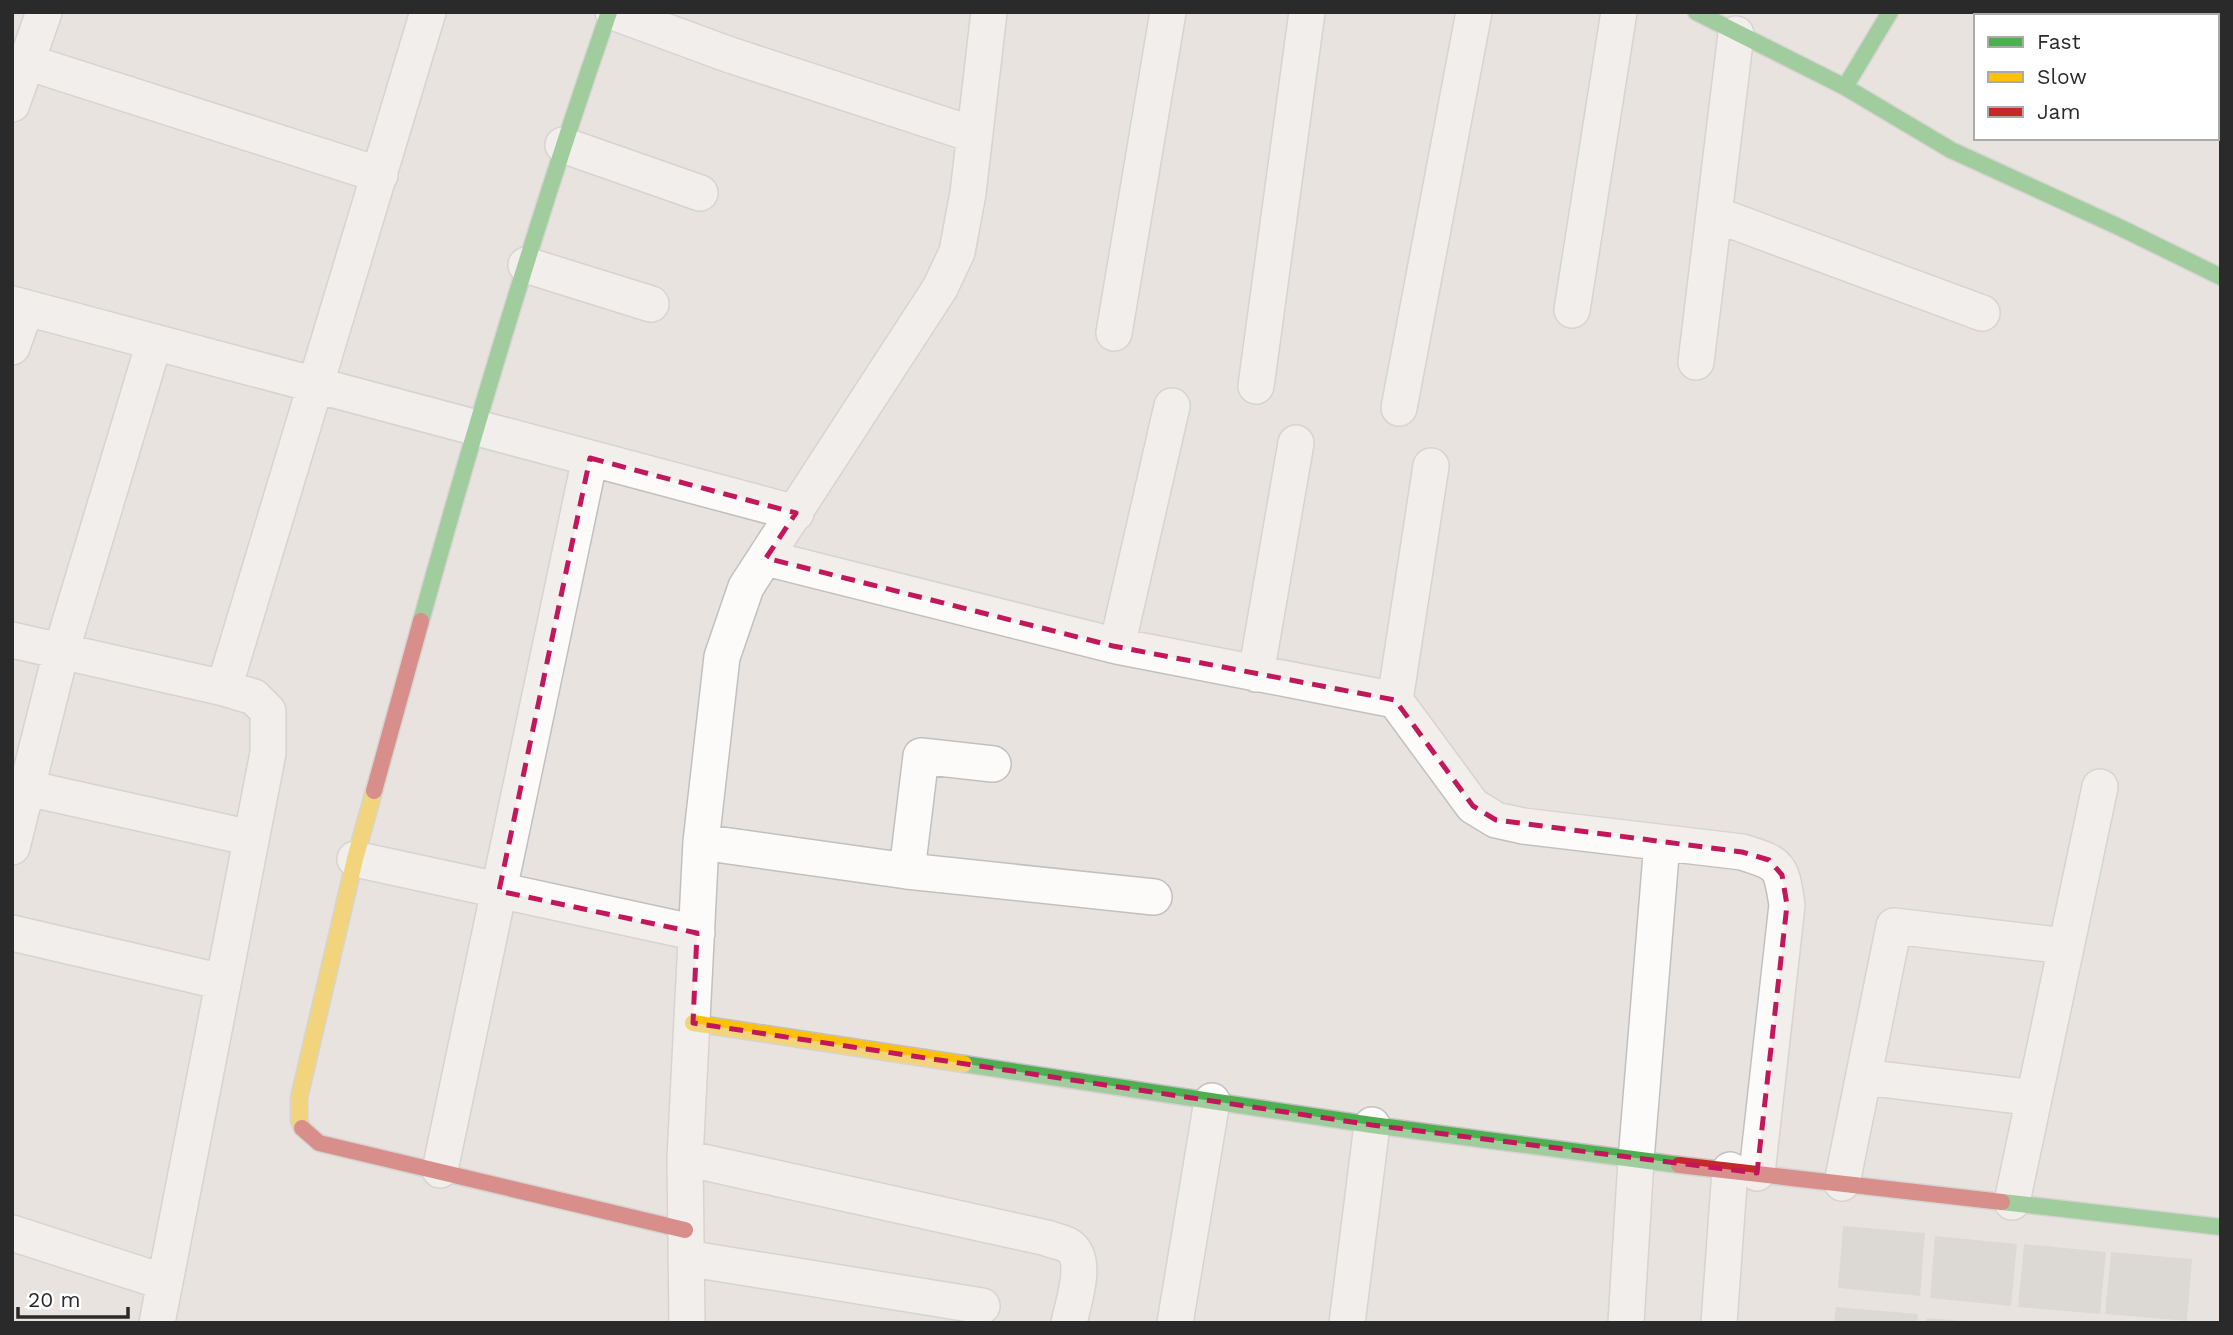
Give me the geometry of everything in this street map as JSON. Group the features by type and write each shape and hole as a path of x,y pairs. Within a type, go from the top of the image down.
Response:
{"street":[{"path":"12,104 44,12"},
{"path":"225,688 428,12"},
{"path":"975,135 730,55 611,12 563,145 475,427 355,859 299,1098 298,1121 305,1135 319,1143 440,1170 685,1244 982,1306"},
{"path":"687,1323 685,1158 701,842 723,657 746,587 940,288 957,252 966,205 989,12"},
{"path":"1114,334 1168,12"},
{"path":"1256,386 1307,12"},
{"path":"1399,408 1474,12"},
{"path":"1572,310 1619,12"},
{"path":"1696,12 1845,87 1951,150 2220,273"},
{"path":"1845,87 1890,12"},
{"path":"1696,362 1736,34"},
{"path":"27,62 380,175"},
{"path":"563,145 700,193"},
{"path":"1714,214 1982,313"},
{"path":"526,265 651,304"},
{"path":"12,347 19,306 796,513"},
{"path":"12,847 61,652 154,342"},
{"path":"1117,646 1172,406"},
{"path":"1256,674 1296,443"},
{"path":"440,1170 590,458"},
{"path":"1395,700 1432,466"},
{"path":"766,558 1117,646 1395,700 1473,806 1496,820 1523,826 1742,852 1769,860 1783,875 1787,905 1719,1323"},
{"path":"12,640 225,688 254,697 268,711 268,753 157,1323"},
{"path":"907,871 921,755 993,764"},
{"path":"2012,1202 2100,787"},
{"path":"27,788 251,838"},
{"path":"701,842 907,871 1154,897"},
{"path":"1626,1323 1636,1160 1662,844"},
{"path":"355,859 698,933"},
{"path":"1842,1183 1894,926 2066,946"},
{"path":"12,933 223,982"},
{"path":"693,1023 1372,1125 1636,1160 2221,1227"},
{"path":"1864,1077 2034,1098"},
{"path":"1175,1323 1212,1101"},
{"path":"1347,1323 1372,1125"},
{"path":"685,1158 1046,1238 1070,1247 1079,1260 1079,1277 1069,1323"},
{"path":"12,1233 164,1282"}],"highlighted area":[{"path":"590,458 796,513 766,558 1113,646 1395,700 1473,806 1496,820 1742,852 1769,860 1782,875 1787,905 1757,1173 1372,1125 693,1023 697,933 499,891"}],"building":[{"path":"1843,1226 1925,1233 1920,1296 1838,1288"},
{"path":"1935,1236 2017,1244 2011,1306 1930,1298"},
{"path":"2024,1244 2106,1252 2100,1314 2018,1307"},
{"path":"2111,1252 2192,1259 2187,1321 2105,1314"},
{"path":"1836,1307 1918,1314 1917,1323 1834,1323"},
{"path":"1926,1318 1964,1321 1964,1323 1926,1323"}],"traffic: fast":[{"path":"421,621 510,315 609,12"},
{"path":"1696,12 1845,87 1951,150 2221,277"},
{"path":"1845,87 1890,12"},
{"path":"964,1064 1372,1125 1679,1165"},
{"path":"2002,1202 2221,1227"}],"traffic: slow":[{"path":"302,1128 299,1120 299,1098 355,859 374,791"},
{"path":"693,1023 964,1064"}],"traffic: jam":[{"path":"374,791 421,621"},
{"path":"302,1128 319,1143 685,1230"},
{"path":"1679,1165 2002,1202"}]}
